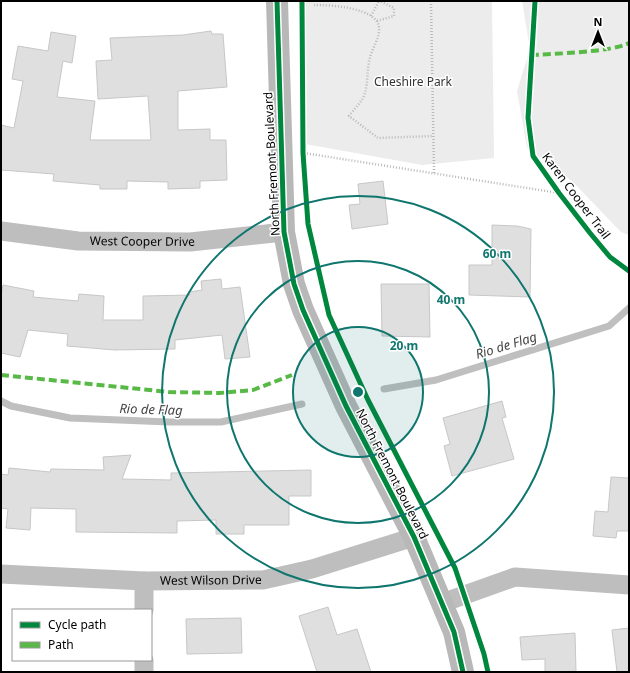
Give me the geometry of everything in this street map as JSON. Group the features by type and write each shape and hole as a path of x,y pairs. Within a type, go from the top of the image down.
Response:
{"street":[{"name":"North Fremont Boulevard","path":"277,1 284,232 294,284 303,310 346,406 414,537 454,632 463,672"},
{"name":"West Cooper Drive","path":"1,231 78,241 190,242 284,232"},
{"name":"West Wilson Drive","path":"1,574 144,581 263,580 312,569 414,537"},
{"path":"442,603 515,577 629,585"},
{"path":"144,581 144,609"},
{"path":"144,661 144,672"}],"path":[{"path":"371,16 380,1 394,8 394,16 377,20"},
{"path":"430,1 434,173"},
{"path":"314,5 339,5 371,16 377,20 379,32 370,57 365,95 349,116 378,138 433,136"},
{"path":"303,146 304,161"},
{"path":"303,153 559,193"}],"green space":[{"name":"Cheshire Park","path":"304,1 492,1 494,158 422,165 305,144"},
{"path":"522,1 629,1 629,235 621,232 572,181 527,148 517,91 530,49"}],"building":[{"path":"211,31 212,34 223,34 227,87 178,91 178,130 210,129 210,140 226,140 227,180 200,181 200,188 168,189 168,182 127,181 127,189 100,189 100,185 53,181 54,174 1,170 1,125 14,128 23,81 12,79 18,46 48,51 51,32 76,36 72,63 63,61 57,97 95,101 90,140 151,140 148,96 98,99 96,61 112,60 110,38 183,35"},
{"path":"383,181 388,224 352,229 349,205 360,204 358,184"},
{"path":"492,225 517,226 531,229 530,297 469,295 469,265 492,265"},
{"path":"221,279 222,289 240,287 250,357 225,359 222,335 175,340 175,349 115,350 67,346 68,334 28,330 20,357 1,353 1,296 3,285 34,291 33,297 78,301 79,294 104,296 103,320 143,320 143,296 190,295 189,292 202,290 201,281"},
{"path":"381,284 429,284 430,337 382,336"},
{"path":"502,401 506,417 502,418 514,459 452,476 444,446 450,444 443,418"},
{"path":"131,455 122,479 171,480 171,473 311,470 311,496 289,496 289,525 244,525 244,534 216,534 216,520 177,521 177,533 76,532 76,509 31,508 30,530 6,528 8,509 1,508 1,474 8,475 9,468 50,472 51,469 104,470 103,457"},
{"path":"611,477 629,478 629,531 617,531 616,538 593,536 595,511 608,512"},
{"path":"328,607 337,635 357,629 371,672 317,672 299,616"},
{"path":"241,618 242,653 187,654 186,619"},
{"path":"629,628 629,672 617,672 612,630"},
{"path":"575,633 576,672 545,672 545,659 522,660 520,637"}],"waterway":[{"name":"Rio de Flag","path":"384,389 436,380 609,326 629,308"},
{"name":"Rio de Flag","path":"1,401 11,406 70,418 169,422 221,422 302,404"}],"marked path":[{"path":"531,55 610,49 629,43"},
{"path":"1,375 169,392 220,393 253,390 292,375"}],"cycle path":[{"path":"277,1 284,232 294,284 303,310 346,406 414,537 454,632 463,672"},
{"path":"302,1 303,153 308,224 329,315 368,400 455,568 484,654 488,672"},
{"name":"Karen Cooper Trail","path":"535,1 528,118 533,156 559,193 610,257 629,271"}]}
